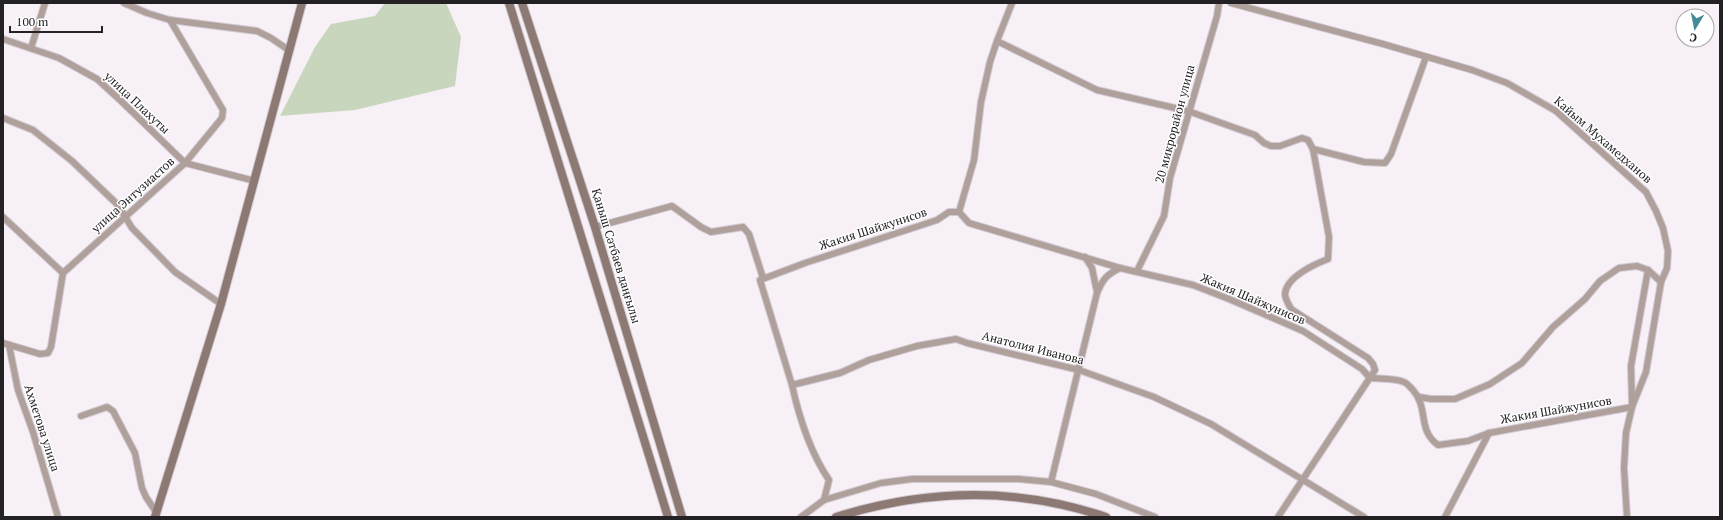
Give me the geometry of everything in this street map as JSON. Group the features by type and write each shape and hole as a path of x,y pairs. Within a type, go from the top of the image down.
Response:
{"main road":[{"path":"155,514 221,304 302,3"},
{"path":"509,3 668,517"},
{"name":"Қаныш Сәтбаев даңғылы","path":"522,3 595,227 682,517"},
{"path":"836,517 890,503 919,498 956,494 989,494 1019,496 1052,502 1106,517"}],"street":[{"path":"31,48 45,3"},
{"path":"124,3 147,13 170,20 257,31 290,50"},
{"path":"959,212 974,160 981,102 997,41 1012,3"},
{"name":"20 микрорайон улица","path":"1137,272 1164,216 1170,178 1188,111 1217,16 1219,3"},
{"name":"Кайым Мухамедханов","path":"1231,3 1383,44 1472,70 1506,83 1556,111 1646,192 1663,228 1668,251 1667,268 1661,282"},
{"name":"улица Энтузиастов","path":"64,273 185,163 222,118 223,110 170,20"},
{"name":"улица Плахуты","path":"3,39 59,58 97,79 185,163 255,181"},
{"path":"997,41 1097,90 1188,111 1255,135 1264,143 1271,146 1280,146 1302,138 1308,140 1313,149 1329,237 1328,259 1308,268 1295,279 1287,289 1285,294 1286,300 1291,309 1368,358 1373,364 1375,370 1278,517"},
{"path":"1313,149 1364,162 1385,163 1391,154 1426,57"},
{"path":"3,118 33,130 72,160 118,205 132,228 175,272 221,304"},
{"path":"595,227 672,206 701,227 711,232 743,227 749,234 802,423 822,469 829,480 824,500"},
{"name":"Жакия Шайжунисов","path":"761,279 937,220 949,212 959,212 969,223 1120,268 1200,288 1229,298 1303,331 1362,369 1370,378"},
{"path":"3,217 64,273 51,348 48,353 40,354 6,344"},
{"path":"1085,257 1092,268 1097,293"},
{"path":"1370,378 1393,379 1406,383 1419,397 1430,399 1455,399 1490,384 1522,363 1553,327 1586,299 1600,281 1619,268 1637,266 1648,270 1661,282 1646,372 1632,407 1626,432 1624,468 1627,517"},
{"path":"1051,482 1097,293 1102,281 1108,274 1120,268"},
{"path":"1632,407 1631,366 1648,270"},
{"name":"Анатолия Иванова","path":"792,385 840,373 869,360 917,346 956,338 967,343 1079,370 1154,397 1211,424 1364,517"},
{"name":"Ахметова улица","path":"6,344 18,390 33,432 58,517"},
{"name":"Жакия Шайжунисов","path":"1419,397 1424,423 1430,439 1438,445 1468,441 1489,433 1632,407"},
{"path":"81,416 107,407 113,410 135,453 142,488 155,514"},
{"path":"1445,517 1489,433"},
{"path":"801,517 824,500 881,483 912,479 1019,479 1051,482 1096,494 1155,517"}],"green space":[{"path":"385,3 446,3 461,37 455,86 355,110 280,116 315,47 331,24 375,16"}]}
